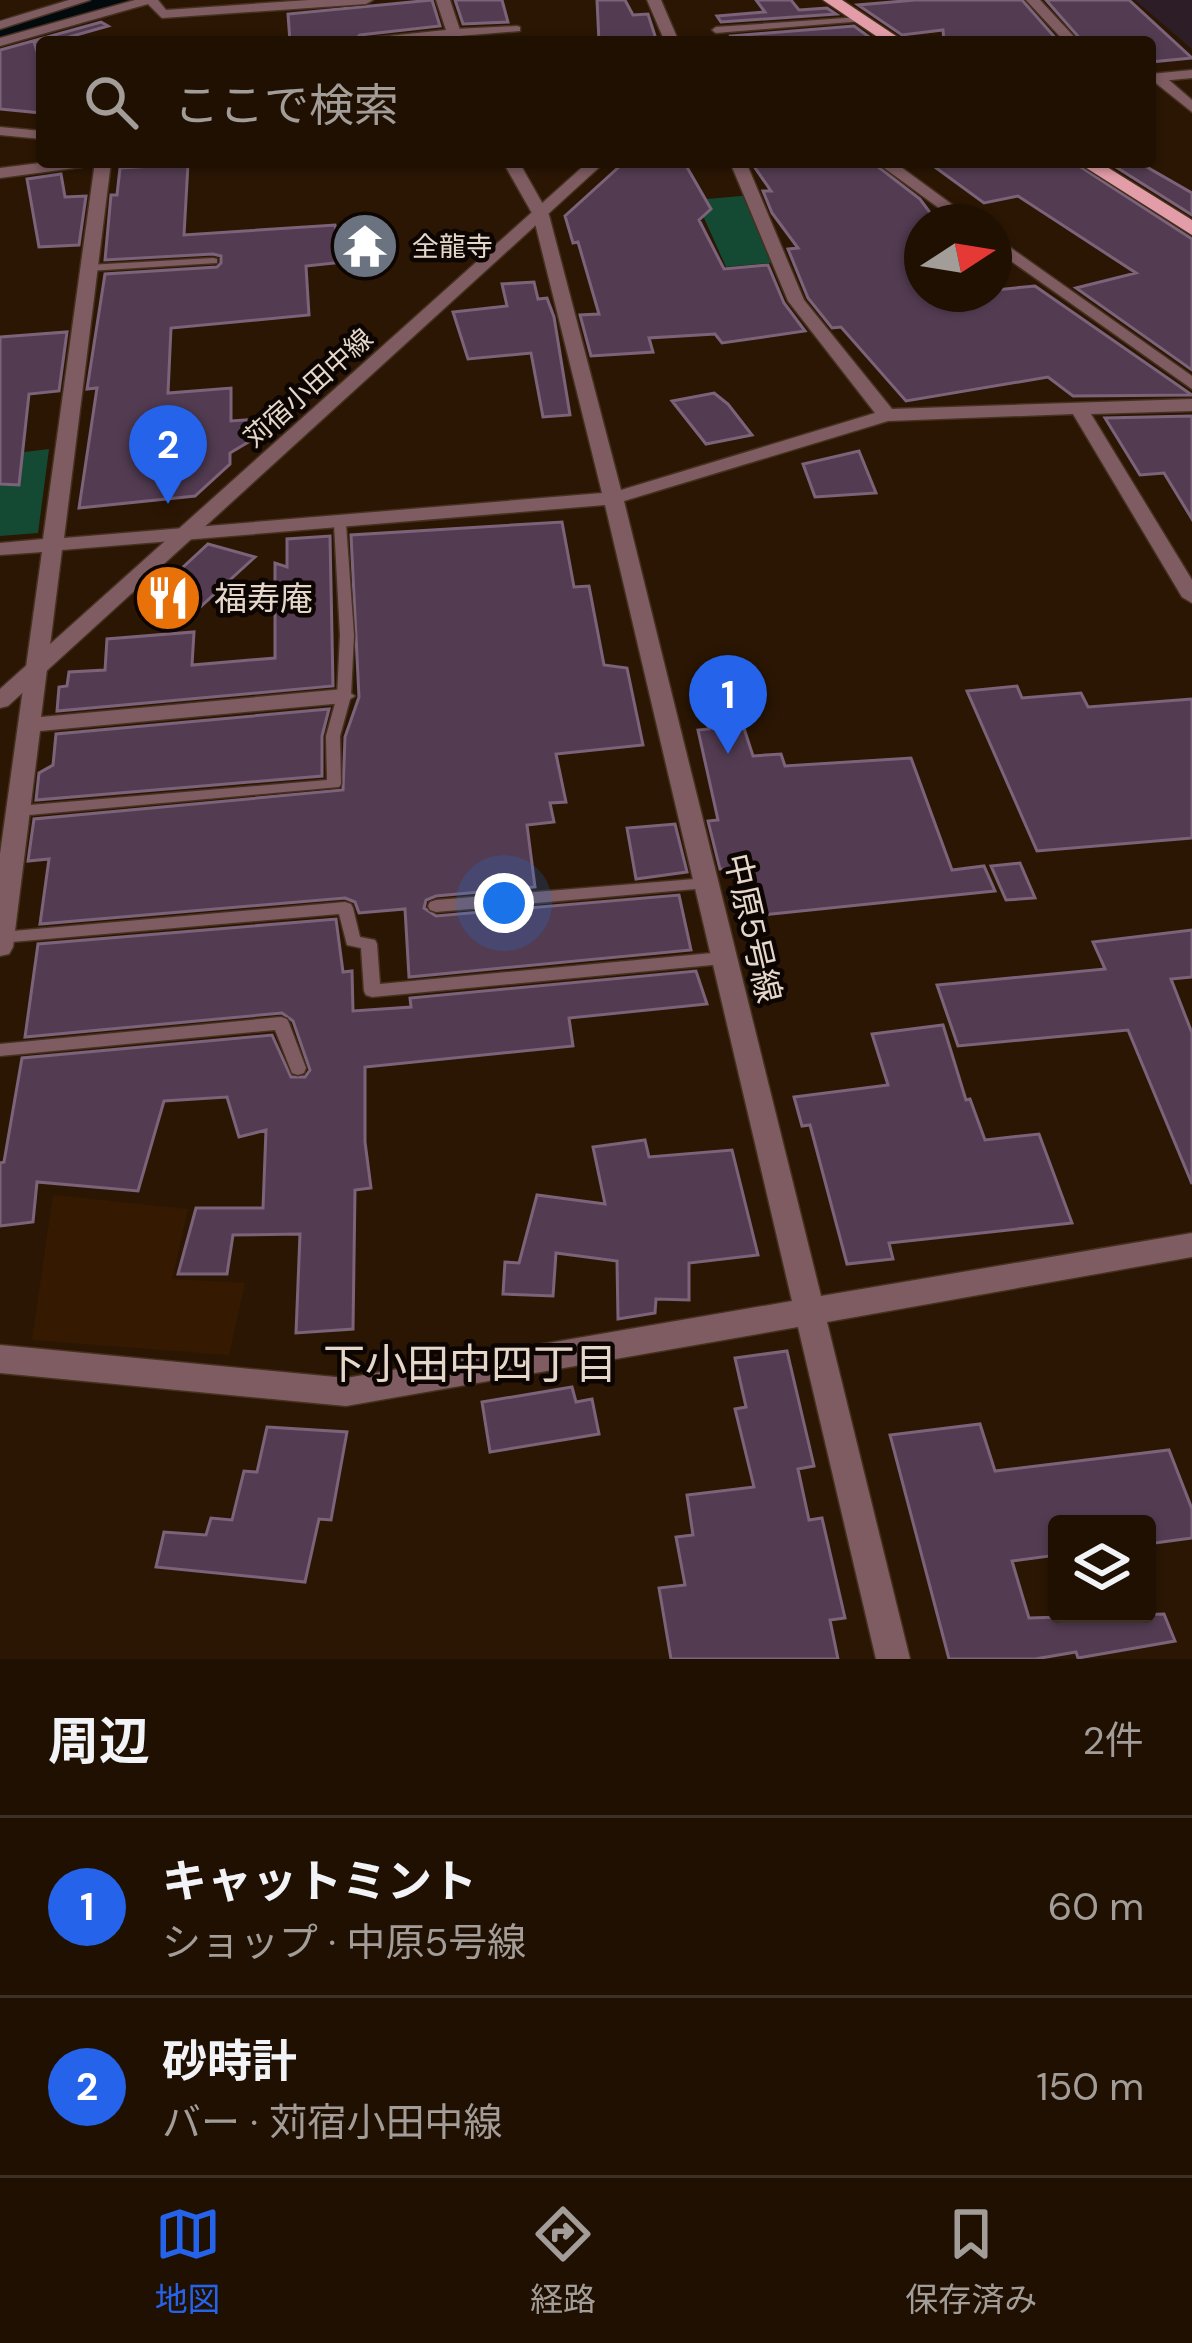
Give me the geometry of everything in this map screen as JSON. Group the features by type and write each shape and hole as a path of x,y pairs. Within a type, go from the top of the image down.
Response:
{"main road":[{"path":"831,0 887,36"},
{"path":"1096,168 1192,230"}],"street":[{"path":"0,25 83,0"},
{"path":"0,42 150,0 162,14 367,0"},
{"path":"443,0 456,36"},
{"path":"654,0 669,36"},
{"path":"1033,0 1066,36"},
{"path":"79,21 83,36"},
{"path":"1156,78 1192,74"},
{"path":"1156,80 1192,107"},
{"path":"0,119 36,123"},
{"path":"0,131 36,134"},
{"path":"0,173 37,168"},
{"path":"0,942 102,168"},
{"name":"中原5号線","path":"515,168 542,215 614,498 892,1659"},
{"name":"苅宿小田中線","path":"0,701 591,168"},
{"path":"741,168 796,301 887,415"},
{"path":"892,168 943,204"},
{"path":"1012,254 1192,384"},
{"path":"0,549 614,498 887,415 1192,405"},
{"path":"1078,408 1192,597"},
{"path":"28,725 344,696"},
{"path":"0,1359 346,1392 1192,1244"}],"lane":[{"path":"716,30 860,19"},
{"path":"456,36 517,29"},
{"path":"88,268 213,261"},
{"path":"18,811 334,784 333,736 344,696 347,635 340,524"},
{"path":"436,906 707,883"},
{"path":"0,942 346,908 353,940 368,944 372,991 723,958"},
{"path":"0,1050 281,1023 298,1068"}],"shaded area":[{"path":"1135,0 1192,0 1192,49"},
{"path":"53,1195 188,1209 172,1279 245,1283 229,1355 32,1340"}],"green space":[{"path":"752,195 780,262 726,267 696,200"},
{"path":"49,449 38,533 0,536 0,455"}],"building":[{"path":"432,0 440,26 359,36 290,36 288,14"},
{"path":"455,0 502,0 508,22 463,24"},
{"path":"597,0 625,0 633,15 648,14 655,36 599,36"},
{"path":"756,0 791,0 799,10 827,8 836,14 721,22 717,16 765,12"},
{"path":"1022,0 1054,36 944,36 943,30 902,35 858,5"},
{"path":"1046,0 1129,0 1192,58 1156,61 1156,36 1078,36"},
{"path":"101,22 108,26 73,36 50,36"},
{"path":"854,26 868,36 731,36"},
{"path":"36,40 36,112 0,109 0,50"},
{"path":"120,168 188,168 184,235 335,225 344,262 306,266 309,315 171,328 168,393 231,388 231,421 290,417 230,453 230,464 195,496 79,508 97,388 87,389 105,274 217,267 221,263 221,256 213,254 105,260 111,195 117,195"},
{"path":"618,168 687,168 711,209 699,220 724,269 768,265 784,303 805,331 722,343 715,334 649,338 653,352 591,356 580,315 599,314 578,242 573,243 565,216"},
{"path":"755,168 880,168 924,204 904,204 904,312 1012,312 1012,288 1035,286 1192,395 1073,396 1048,377 906,401 841,327 832,328 808,298 788,249 798,248 772,213 763,191 771,191"},
{"path":"936,168 1082,168 1192,239 1192,370 1076,288 1136,273 1018,196 984,203"},
{"path":"1118,168 1148,168 1192,193 1192,215"},
{"path":"61,174 65,197 86,196 79,245 39,247 27,179"},
{"path":"534,282 538,299 547,298 554,317 570,415 543,417 531,353 468,359 453,312 507,306 502,284"},
{"path":"67,332 59,391 29,394 19,485 0,484 0,337"},
{"path":"714,393 752,435 706,444 672,401"},
{"path":"1192,416 1192,519 1164,473 1140,475 1105,418"},
{"path":"859,451 876,493 815,497 803,464"},
{"path":"562,522 574,587 589,586 604,665 627,668 643,745 556,754 566,802 550,803 554,822 527,825 535,887 436,896 426,900 424,908 436,916 679,895 691,950 409,977 405,909 359,913 355,902 345,898 40,924 49,859 28,861 34,819 343,790 345,737 359,697 351,535"},
{"path":"330,536 333,686 57,711 59,687 67,686 69,672 105,670 107,639 194,632 192,665 275,658 275,563 287,567 287,539"},
{"path":"208,544 255,557 198,609 153,595"},
{"path":"1017,686 1022,698 1081,693 1088,707 1192,699 1192,838 1037,851 967,691"},
{"path":"329,709 322,736 322,776 36,800 39,773 53,765 56,734"},
{"path":"740,716 753,756 781,754 785,766 911,758 952,870 984,866 995,891 753,916 731,869 720,869 708,821 718,820 698,730 709,729 706,720"},
{"path":"675,824 687,872 636,879 627,828"},
{"path":"1020,863 1035,898 1006,900 991,866"},
{"path":"336,919 343,972 352,971 353,1011 411,1007 410,998 696,971 707,1004 569,1018 573,1046 365,1067 365,1142 371,1188 355,1190 353,1329 296,1333 300,1234 233,1235 227,1274 178,1274 196,1208 263,1208 266,1130 239,1137 227,1097 164,1101 138,1191 37,1182 33,1222 0,1226 0,1163 4,1162 22,1058 272,1035 291,1077 305,1077 310,1070 293,1021 282,1013 25,1037 38,944"},
{"path":"1192,930 1192,977 1171,979 1192,1033 1192,1184 1128,1030 958,1046 937,985 1105,969 1093,942"},
{"path":"943,1025 966,1100 970,1099 985,1140 1039,1134 1072,1223 889,1243 893,1259 847,1264 810,1125 802,1126 794,1097 888,1085 872,1034"},
{"path":"645,1140 649,1157 732,1150 758,1255 689,1263 689,1300 656,1299 655,1313 618,1319 617,1261 556,1253 553,1296 503,1294 505,1262 519,1263 537,1195 605,1204 593,1147"},
{"path":"787,1351 814,1466 798,1469 809,1520 822,1518 845,1618 830,1620 838,1659 671,1659 659,1588 685,1585 676,1537 693,1535 687,1495 754,1487 735,1409 746,1407 735,1358"},
{"path":"572,1387 576,1402 592,1399 599,1434 490,1452 482,1402"},
{"path":"980,1424 995,1471 1169,1450 1192,1509 1192,1538 1156,1543 1156,1515 1048,1515 1048,1556 1012,1561 1029,1618 1048,1617 1048,1623 1156,1623 1156,1614 1164,1614 1175,1641 1078,1658 1076,1652 1035,1659 949,1659 890,1435"},
{"path":"267,1427 347,1432 331,1520 319,1519 305,1582 156,1567 164,1532 206,1535 211,1518 232,1520 244,1471 257,1472"}],"waterway":[{"path":"0,30 114,0"}],"place":[{"name":"全龍寺","path":"365,246"},
{"name":"砂時計","path":"168,504"},
{"name":"福寿庵","path":"168,598"},
{"name":"キャットミント","path":"728,754"}],"district":[{"name":"下小田中四丁目","path":"470,1364"}]}
